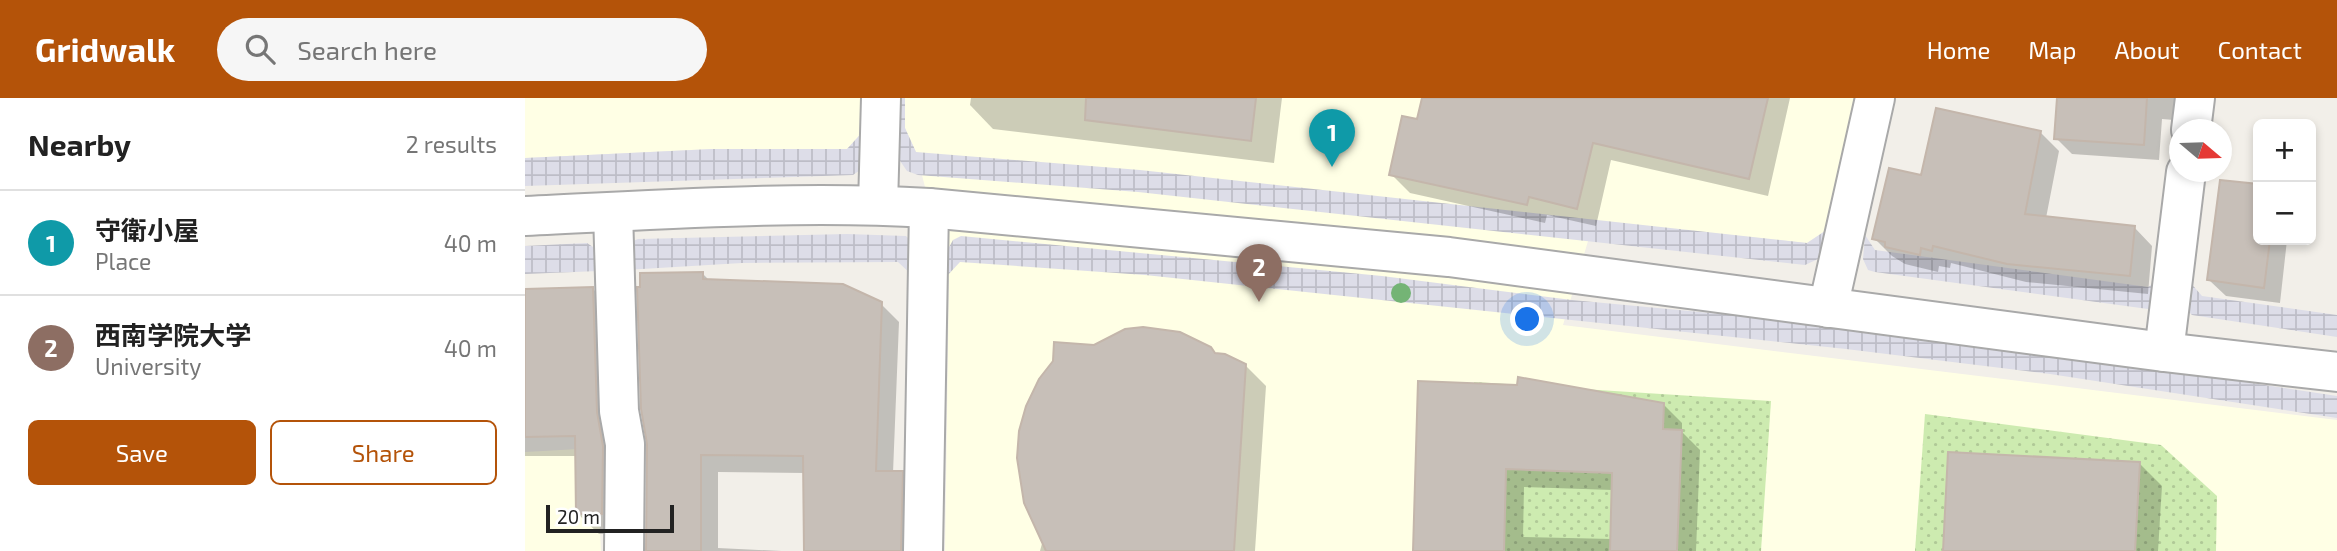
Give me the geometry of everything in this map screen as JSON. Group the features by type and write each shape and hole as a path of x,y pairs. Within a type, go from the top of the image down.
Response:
{"street":[{"path":"879,205 881,98"},
{"path":"1828,308 1875,98"},
{"path":"2192,119 2195,98"},
{"path":"2164,352 2185,182"},
{"path":"525,216 879,205 929,208 1448,257 2164,352 2337,372"},
{"path":"923,551 929,208"},
{"path":"613,212 619,411 625,444 624,551"}],"shaded area":[{"path":"525,98 869,98 868,126 847,149 712,149 525,158"},
{"path":"897,98 905,98 905,128 916,152 1140,170 1807,243 1825,231 1818,259 1805,265 1138,192 918,175 907,171 896,155"},
{"path":"905,98 1857,98 1825,231 1807,243 1594,221 1563,325 2337,420 2337,551 945,551 949,280 916,152 905,128"},
{"path":"868,126 863,168 853,175 525,186 525,158 712,149 847,149"},
{"path":"847,234 906,236 912,242 913,276 898,262 742,263 625,270 633,241 638,239"},
{"path":"1865,235 1875,250 2148,287 2163,277 2153,308 2148,309 1875,272 1868,270 1863,259"},
{"path":"961,236 1382,276 1572,300 1849,326 2054,353 2337,396 2337,418 2050,374 1846,349 1145,275 960,262 946,277 948,249 953,240"},
{"path":"587,243 596,249 599,271 525,274 525,246"},
{"path":"2189,281 2202,296 2337,315 2337,337 2192,315 2187,310"},
{"path":"596,448 601,551 525,551 525,452"}],"green space":[{"path":"1474,382 1771,401 1761,551 1463,551"},
{"path":"1925,414 2161,445 2217,496 2216,551 1915,551"}],"building":[{"path":"1086,98 1256,98 1251,141 1085,120"},
{"path":"1422,98 1768,98 1749,179 1593,143 1577,209 1529,197 1527,205 1389,175 1402,116 1417,119"},
{"path":"2057,98 2147,98 2144,145 2054,139"},
{"path":"1936,108 2041,131 2025,214 2135,226 2130,276 2007,264 1933,246 1932,251 1921,248 1920,255 1885,247 1885,242 1872,239 1889,168 1921,175"},
{"path":"2220,182 2253,183 2253,245 2269,245 2264,288 2207,280"},
{"path":"703,272 703,279 843,284 882,302 876,471 903,471 901,551 804,551 803,456 701,455 701,551 646,551 647,444 641,409 637,287 640,287 640,273"},
{"path":"593,287 597,412 603,446 602,514 576,514 575,436 525,437 525,289"},
{"path":"1143,327 1180,332 1211,347 1215,353 1225,354 1246,364 1234,551 1046,551 1024,503 1017,458 1019,431 1026,406 1039,379 1053,361 1054,342 1094,345 1125,329"},
{"path":"1518,377 1664,403 1663,429 1682,430 1677,551 1610,551 1612,473 1506,469 1504,551 1413,551 1418,381 1517,385"},
{"path":"1948,452 2140,462 2135,551 1943,551"}],"place":[{"name":"守衛小屋","path":"1332,167"},
{"name":"西南学院大学","path":"1259,302"}]}
